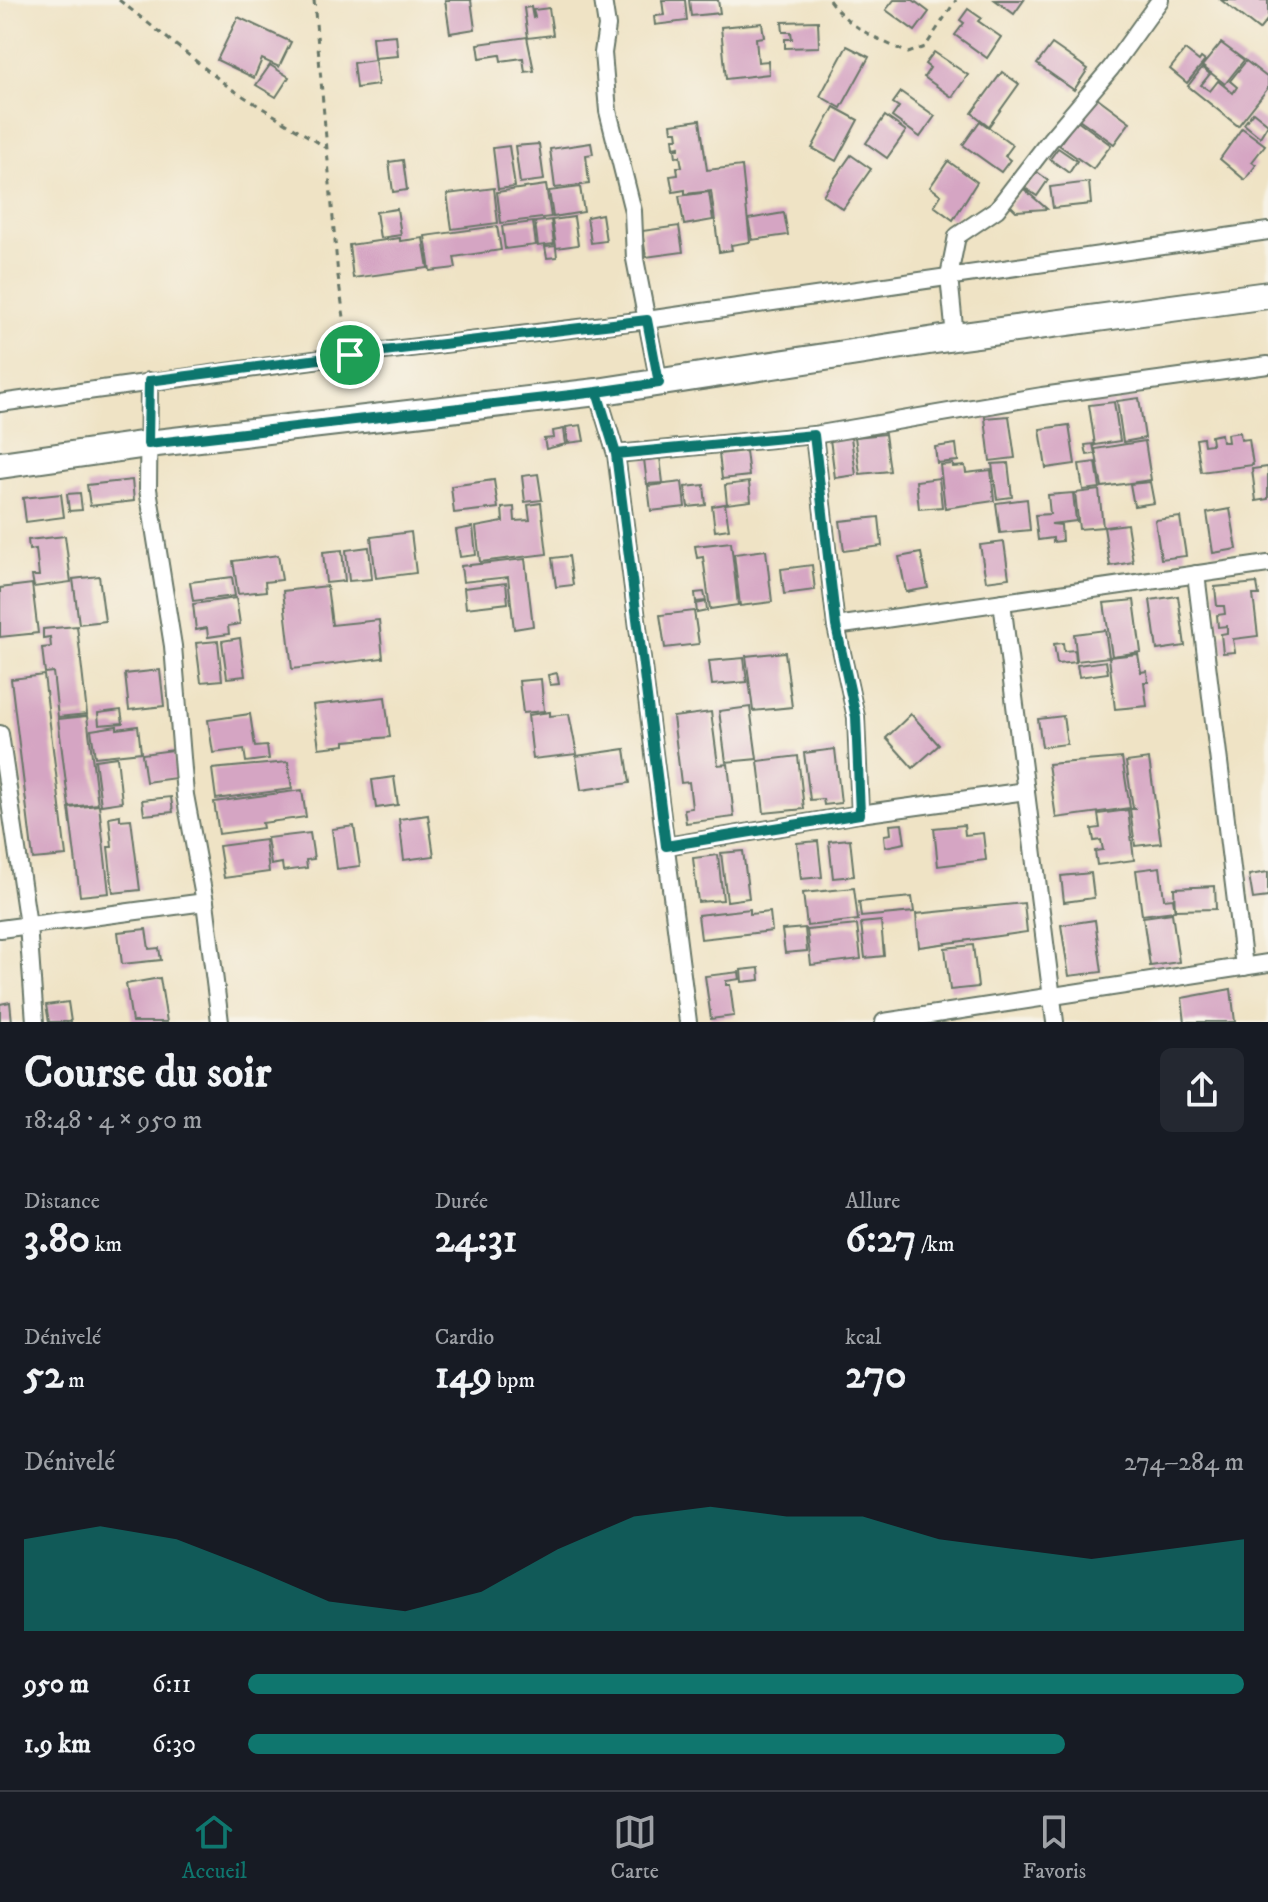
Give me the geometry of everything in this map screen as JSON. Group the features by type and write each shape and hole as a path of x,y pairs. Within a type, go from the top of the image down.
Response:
{"main road":[{"path":"0,465 148,444 597,392 955,337 1268,295"}],"street":[{"path":"603,0 607,26 603,53 608,111 633,211 635,259 659,383"},
{"path":"955,337 949,276 957,236 997,209 1111,68 1160,0"},
{"path":"0,403 350,355 647,320 1268,231"},
{"path":"616,454 814,435 1042,396 1268,365"},
{"path":"149,381 148,489 173,646 185,795 205,902 220,1022"},
{"path":"597,392 616,454 688,1022"},
{"path":"814,435 836,626 856,717 860,814"},
{"path":"836,626 1268,564"},
{"path":"1196,574 1244,967"},
{"path":"1002,602 1055,1022"},
{"path":"0,734 28,925 35,1022"},
{"path":"666,846 1026,791"},
{"path":"0,929 205,902"},
{"path":"884,1022 1268,963"}],"path":[{"path":"119,0 230,88 327,148"},
{"path":"314,0 338,276 350,355"},
{"path":"829,0 842,18 908,53 925,47 956,0"}],"building":[{"path":"445,0 471,0 475,29 450,33"},
{"path":"662,0 685,0 687,21 655,25 654,16 664,15"},
{"path":"689,0 718,0 720,13 691,16"},
{"path":"894,0 913,0 929,12 915,31 886,10"},
{"path":"995,0 1024,0 1014,14"},
{"path":"1221,0 1268,0 1268,19 1259,30"},
{"path":"531,7 533,18 533,10 549,8 553,35 528,38 524,8"},
{"path":"968,9 981,18 978,21 1001,37 987,58 955,35 964,23 960,20"},
{"path":"238,17 291,42 279,67 262,59 254,78 217,60"},
{"path":"818,21 819,47 785,48 785,39 792,39 791,32 783,32 782,22"},
{"path":"762,23 764,37 756,38 758,62 768,61 769,74 726,79 721,27"},
{"path":"396,35 398,56 374,58 372,37"},
{"path":"527,37 534,71 525,72 523,58 501,61 500,55 480,58 478,44"},
{"path":"1221,43 1244,60 1225,84 1202,66"},
{"path":"1052,44 1088,69 1074,90 1037,64"},
{"path":"847,46 869,57 841,108 820,96"},
{"path":"1185,50 1199,61 1201,58 1205,61 1187,83 1170,69"},
{"path":"934,52 968,75 952,97 924,77 930,68 925,64"},
{"path":"375,60 378,85 356,88 353,63"},
{"path":"1246,61 1268,78 1268,88 1238,126 1188,86 1202,68 1210,74 1201,85 1210,91 1218,81 1233,93 1237,87 1230,81"},
{"path":"270,65 289,77 276,97 256,85"},
{"path":"1002,72 1019,84 989,126 972,113"},
{"path":"901,92 935,116 920,137 892,117 899,107 893,103"},
{"path":"1095,96 1130,122 1114,144 1079,119"},
{"path":"834,107 858,120 836,161 812,148"},
{"path":"1253,112 1268,124 1260,137 1244,124"},
{"path":"885,116 906,131 887,158 866,143"},
{"path":"700,120 707,170 742,166 750,242 731,245 732,250 719,252 711,191 673,192 670,176 678,175 677,167 682,167 680,156 676,157 675,149 679,146 674,147 673,138 678,138 677,131 672,131 671,124"},
{"path":"1077,120 1111,145 1093,169 1059,145"},
{"path":"980,121 1013,145 1005,156 1010,160 1001,172 963,145"},
{"path":"1242,128 1265,145 1252,162 1256,165 1245,180 1220,159"},
{"path":"591,143 593,154 586,155 589,184 555,188 550,149"},
{"path":"539,144 544,180 520,183 515,146"},
{"path":"509,146 515,187 498,189 493,148"},
{"path":"1058,148 1077,161 1069,173 1050,159"},
{"path":"851,155 871,169 843,209 823,195"},
{"path":"403,160 407,190 393,192 389,162"},
{"path":"948,161 977,182 953,220 934,206 941,195 930,187"},
{"path":"1037,172 1048,180 1037,196 1025,188"},
{"path":"1089,182 1091,204 1053,208 1050,187"},
{"path":"546,185 551,217 501,223 497,192"},
{"path":"580,187 584,212 553,217 549,191"},
{"path":"494,188 498,223 452,229 447,194"},
{"path":"1023,189 1047,209 1016,211 1010,205"},
{"path":"709,192 713,220 684,225 679,196"},
{"path":"397,209 401,235 380,238 376,212"},
{"path":"784,213 788,235 752,240 748,219"},
{"path":"602,214 606,241 591,243 587,217"},
{"path":"574,217 578,245 556,248 557,257 547,258 545,247 556,246 552,220"},
{"path":"551,220 554,244 538,246 535,222"},
{"path":"533,222 536,245 505,249 502,226"},
{"path":"497,226 501,250 454,257 456,268 430,271 425,236"},
{"path":"679,226 683,252 646,257 642,231"},
{"path":"400,238 400,241 423,238 428,268 353,278 349,245"},
{"path":"1139,398 1145,438 1123,442 1117,401"},
{"path":"1114,402 1120,441 1095,445 1089,405"},
{"path":"1009,416 1015,458 990,461 985,418"},
{"path":"581,425 584,441 568,443 566,427"},
{"path":"1069,425 1075,464 1046,468 1040,429"},
{"path":"564,429 566,444 546,449 544,439 554,438 553,431"},
{"path":"1240,432 1241,440 1249,439 1253,465 1201,472 1196,439 1203,438 1204,445 1212,444 1211,436 1221,434 1222,442 1228,442 1227,434"},
{"path":"885,434 890,471 860,474 855,437"},
{"path":"851,437 856,475 835,478 830,439"},
{"path":"1145,441 1151,480 1102,487 1095,449"},
{"path":"956,444 958,461 937,463 935,447"},
{"path":"1093,444 1095,454 1087,455 1085,445"},
{"path":"746,451 749,476 722,479 719,454"},
{"path":"660,457 663,483 647,484 644,459"},
{"path":"1096,462 1100,488 1083,490 1079,464"},
{"path":"1008,463 1012,497 997,499 992,464"},
{"path":"953,464 953,467 965,466 966,473 991,470 994,501 945,508 940,465"},
{"path":"1268,467 1268,499 1256,501 1252,469"},
{"path":"538,474 542,500 525,502 522,476"},
{"path":"939,478 942,507 919,509 916,481"},
{"path":"132,480 134,501 90,506 87,485"},
{"path":"494,480 498,508 454,513 451,486"},
{"path":"682,482 685,507 651,511 648,486"},
{"path":"749,482 751,501 727,504 725,485"},
{"path":"1150,482 1154,503 1134,506 1130,484"},
{"path":"704,485 706,505 688,507 685,487"},
{"path":"1099,490 1103,527 1079,529 1075,493"},
{"path":"80,493 82,510 69,511 67,494"},
{"path":"1073,493 1076,521 1051,524 1061,525 1062,541 1053,542 1053,538 1038,540 1035,515 1050,514 1048,495"},
{"path":"61,494 64,517 26,522 23,498"},
{"path":"1027,499 1030,530 1000,533 996,503"},
{"path":"541,503 547,554 480,562 476,527 503,522 502,508 514,507 515,521 530,520 528,505"},
{"path":"725,504 729,529 715,531 712,506"},
{"path":"1230,509 1237,549 1213,553 1207,513"},
{"path":"879,517 882,546 844,551 840,521"},
{"path":"1180,517 1186,556 1161,559 1155,520"},
{"path":"1127,524 1133,562 1110,566 1104,527"},
{"path":"473,527 476,555 460,557 456,530"},
{"path":"411,532 416,573 376,578 371,537"},
{"path":"65,536 71,582 34,587 32,576 39,576 36,549 29,550 28,540"},
{"path":"731,542 738,605 710,609 703,557 697,558 695,546"},
{"path":"1004,542 1009,578 986,581 980,545"},
{"path":"369,547 372,579 349,581 346,550"},
{"path":"342,550 345,581 326,583 323,552"},
{"path":"766,550 772,602 740,606 734,554"},
{"path":"921,553 928,588 906,592 899,557"},
{"path":"278,555 282,580 265,582 266,591 238,594 233,561"},
{"path":"569,556 573,585 556,587 552,558"},
{"path":"525,559 533,626 514,629 508,577 463,582 461,566"},
{"path":"812,565 815,590 784,594 781,569"},
{"path":"99,576 105,621 79,624 73,579"},
{"path":"232,577 235,596 193,601 190,582"},
{"path":"506,583 508,603 466,608 464,588"},
{"path":"1257,583 1259,595 1253,595 1258,636 1233,639 1235,652 1223,653 1221,634 1227,633 1227,626 1218,627 1217,615 1225,614 1224,606 1217,606 1215,587"},
{"path":"32,584 38,633 0,637 0,588"},
{"path":"327,586 332,625 379,620 383,658 292,669 283,591"},
{"path":"704,592 706,601 696,602 695,593"},
{"path":"1178,596 1185,646 1157,650 1150,600"},
{"path":"236,598 240,624 228,626 229,634 208,637 207,628 196,630 193,604"},
{"path":"1134,600 1141,652 1112,656 1104,603"},
{"path":"706,602 707,611 697,613 696,604"},
{"path":"694,611 699,644 665,648 660,615"},
{"path":"77,626 87,714 58,717 53,672 45,673 42,648 51,647 50,637 43,638 43,629"},
{"path":"1105,630 1109,657 1077,661 1074,634"},
{"path":"240,638 245,676 227,678 222,641"},
{"path":"218,641 222,680 201,682 196,643"},
{"path":"1063,643 1064,651 1075,650 1076,662 1057,664 1054,644"},
{"path":"785,652 792,707 753,711 746,656"},
{"path":"1138,654 1141,672 1147,671 1148,682 1144,682 1147,706 1115,709 1109,657"},
{"path":"744,658 747,682 712,685 709,661"},
{"path":"1106,661 1108,673 1079,677 1077,665"},
{"path":"160,670 164,706 129,710 125,674"},
{"path":"557,673 559,684 550,685 548,675"},
{"path":"44,675 66,856 33,859 11,679"},
{"path":"541,679 544,711 523,713 519,681"},
{"path":"385,697 390,737 345,741 345,745 319,748 313,705"},
{"path":"750,707 757,759 726,762 719,711"},
{"path":"121,710 123,723 99,725 98,713"},
{"path":"550,712 550,716 569,714 577,754 533,759 528,715"},
{"path":"711,712 718,765 728,764 734,817 686,823 684,809 692,808 689,782 681,783 673,717"},
{"path":"250,714 255,747 267,746 269,759 246,762 244,749 213,753 208,720"},
{"path":"911,714 939,745 913,768 886,738"},
{"path":"87,716 98,804 69,807 58,719"},
{"path":"1063,716 1067,744 1042,747 1038,719"},
{"path":"117,726 117,729 138,726 141,752 95,757 91,730"},
{"path":"625,749 630,783 581,790 576,756"},
{"path":"835,749 841,803 824,805 823,799 810,800 804,753"},
{"path":"173,750 176,778 146,782 142,754"},
{"path":"798,756 804,809 764,813 758,761"},
{"path":"117,757 122,802 101,805 95,760"},
{"path":"1122,758 1130,808 1056,818 1048,764"},
{"path":"1149,759 1161,843 1135,846 1130,809 1136,809 1133,808 1126,762"},
{"path":"288,762 292,789 216,799 212,769"},
{"path":"394,777 398,805 376,808 372,780"},
{"path":"302,790 306,817 262,823 263,828 219,834 214,802"},
{"path":"171,797 173,812 144,815 142,800"},
{"path":"99,805 109,893 80,896 69,808"},
{"path":"1128,810 1134,860 1097,865 1095,851 1103,850 1101,840 1094,841 1092,829 1100,828 1098,814"},
{"path":"120,815 120,820 131,819 140,890 113,893 108,847 112,847 109,817"},
{"path":"428,815 434,856 404,860 399,819"},
{"path":"902,824 905,843 885,847 884,835 891,834 890,825"},
{"path":"964,825 965,835 983,833 986,860 938,866 934,828"},
{"path":"354,826 360,866 337,869 332,829"},
{"path":"310,833 314,859 306,860 307,868 283,871 282,863 271,865 267,838"},
{"path":"850,839 854,876 833,878 829,841"},
{"path":"265,840 269,872 224,878 219,846"},
{"path":"818,841 822,877 801,879 797,843"},
{"path":"743,851 749,898 727,901 721,853"},
{"path":"718,855 723,900 698,902 693,858"},
{"path":"1160,867 1164,899 1173,898 1175,911 1142,915 1136,870"},
{"path":"1268,872 1268,897 1253,899 1249,875"},
{"path":"1091,873 1094,898 1064,902 1061,876"},
{"path":"1215,886 1216,909 1175,910 1174,888"},
{"path":"854,888 858,920 807,926 803,893"},
{"path":"912,897 914,912 861,917 859,902"},
{"path":"1024,903 1027,932 919,947 916,914"},
{"path":"750,909 750,914 770,912 772,931 701,939 698,915"},
{"path":"1172,913 1179,962 1150,966 1143,917"},
{"path":"1095,920 1102,972 1069,976 1061,925"},
{"path":"881,921 884,956 865,958 861,923"},
{"path":"857,925 861,959 811,965 807,930"},
{"path":"805,928 807,951 785,953 782,930"},
{"path":"146,929 149,949 159,948 161,960 122,964 118,932"},
{"path":"973,945 978,987 950,990 945,948"},
{"path":"759,968 760,980 742,982 741,970"},
{"path":"739,972 740,979 726,981 726,985 730,985 734,1016 711,1019 705,976"},
{"path":"160,978 167,1022 132,1022 126,984"},
{"path":"1231,989 1235,1022 1185,1022 1182,998"},
{"path":"10,1002 12,1022 0,1022 0,1004"},
{"path":"68,1002 71,1022 49,1022 46,1005"}],"route":[{"path":"350,355 149,381 148,444 597,392 616,454 814,435 836,626 856,717 860,814 666,846 616,454 597,392 659,383 647,320 350,355"}]}
